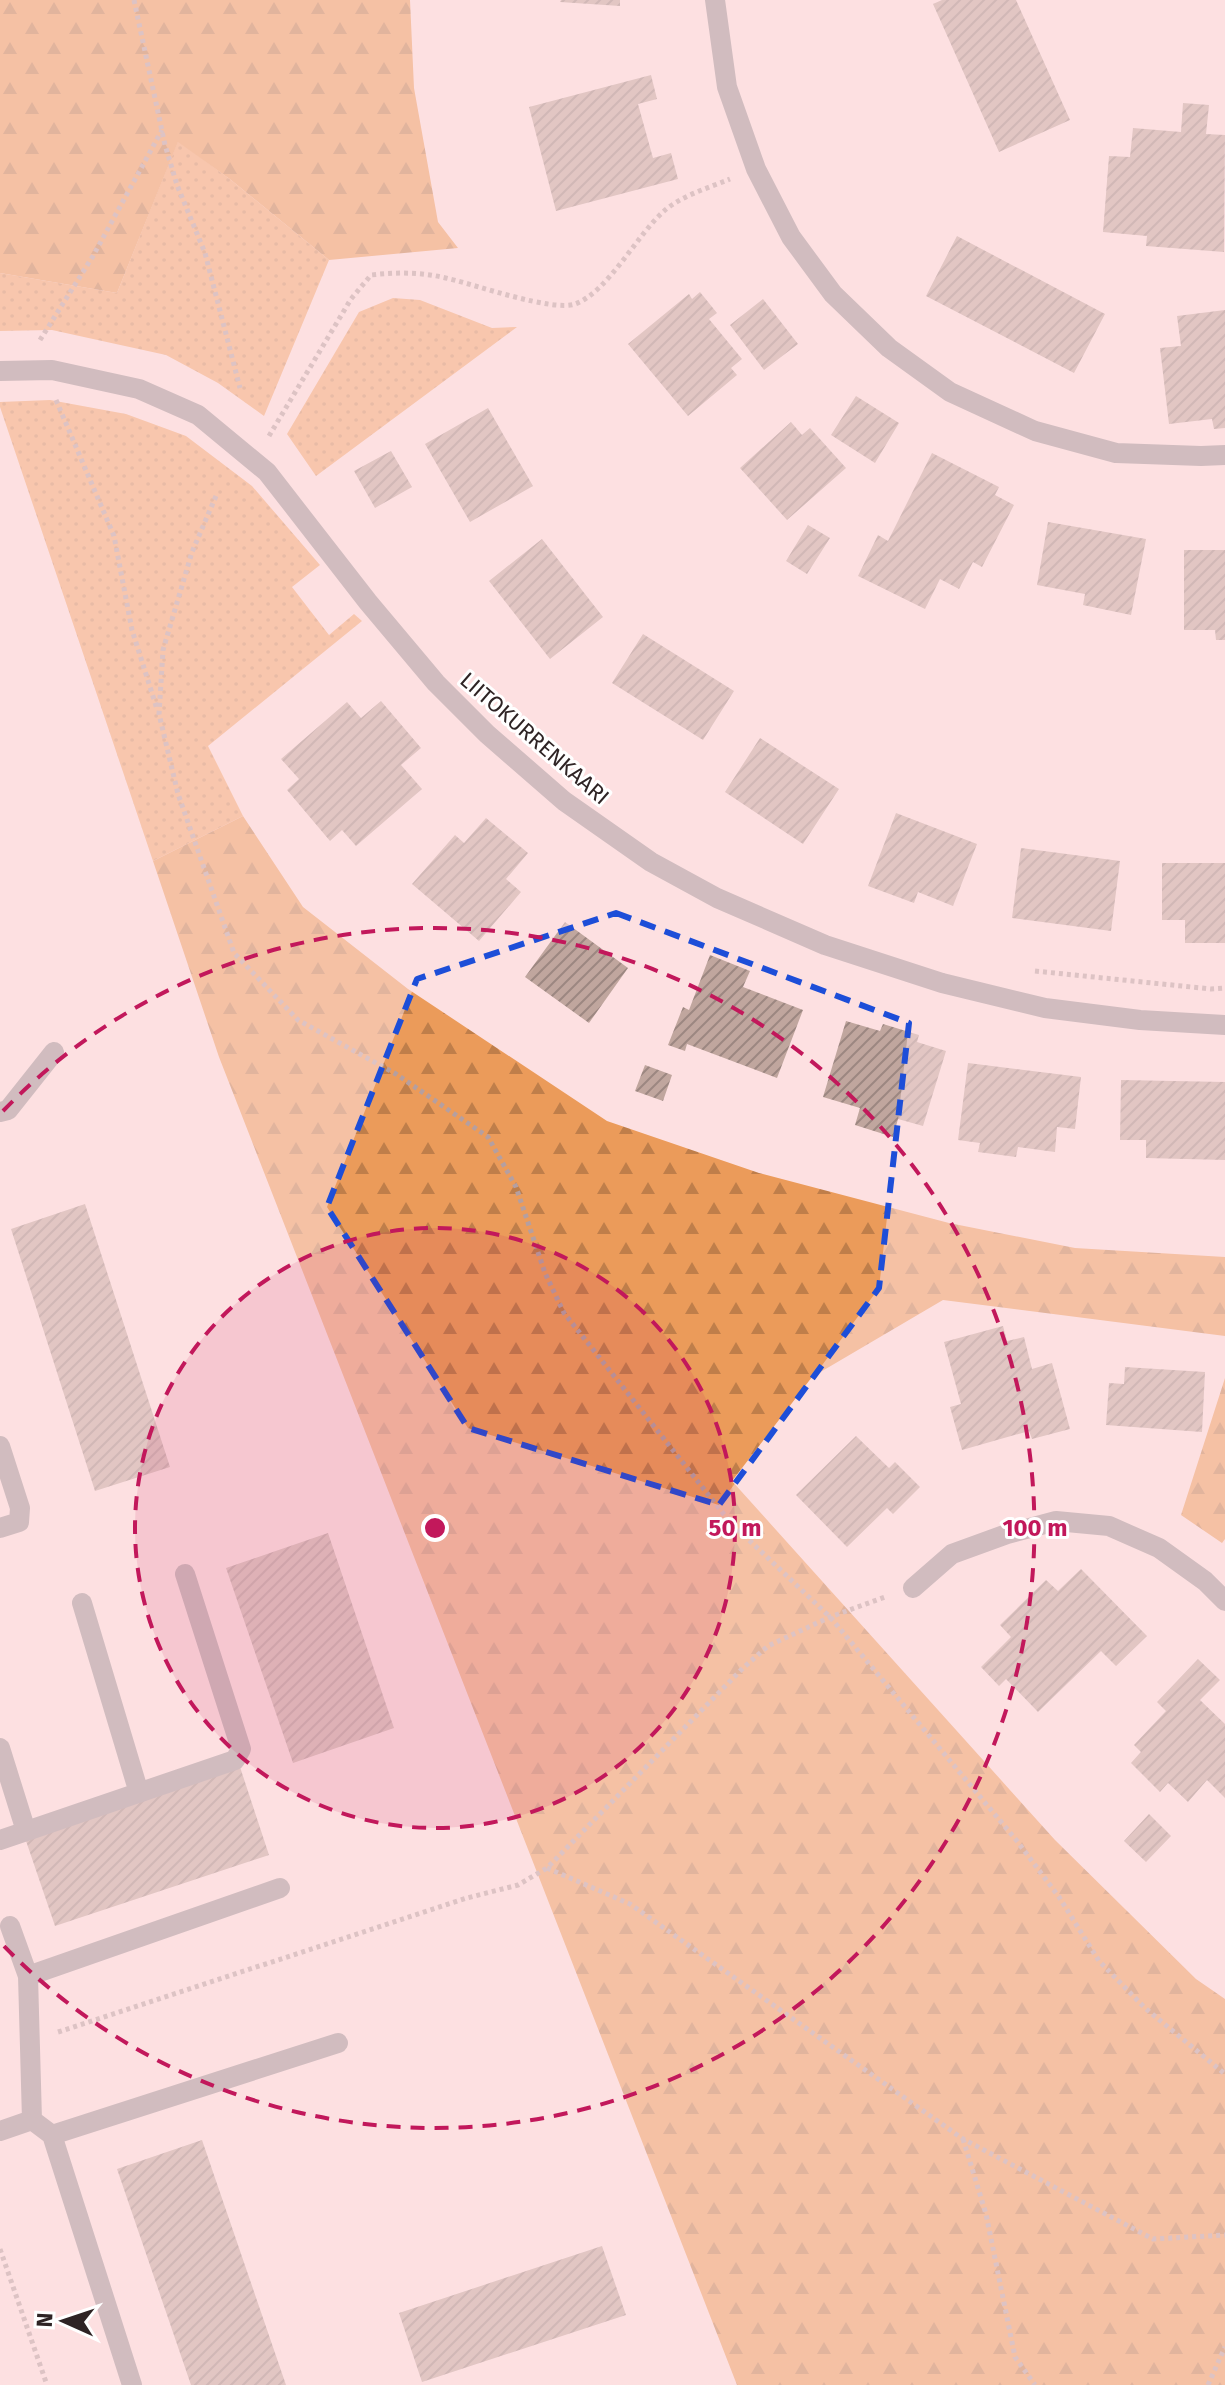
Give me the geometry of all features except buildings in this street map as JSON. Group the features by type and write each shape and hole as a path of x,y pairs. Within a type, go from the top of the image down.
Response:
{"street":[{"path":"715,0 727,87 756,169 791,237 833,294 889,348 950,392 1035,431 1116,453 1225,455"},
{"name":"LIITOKURRENKAARI","path":"0,371 44,370 139,389 198,415 267,472 436,683 487,734 564,801 664,869 717,898 825,945 942,983 1045,1008 1140,1020 1225,1025"},
{"path":"0,1112 8,1110 54,1052"},
{"path":"0,1446 20,1508 19,1522 0,1528"},
{"path":"913,1588 952,1554 1007,1534 1056,1521 1109,1526 1159,1548 1205,1581 1225,1601"},
{"path":"0,1840 235,1760 241,1749 185,1574"},
{"path":"82,1603 139,1793"},
{"path":"0,1748 26,1831"},
{"path":"28,1976 280,1888"},
{"path":"10,1926 28,1976 32,2120"},
{"path":"52,2135 338,2043"},
{"path":"32,2120 52,2135 132,2385"},
{"path":"0,2131 32,2120"}],"path":[{"path":"134,0 177,185 205,253 240,388"},
{"path":"162,130 93,256 35,348 114,536 132,630 159,714 178,794 234,953 298,1020 396,1074 488,1137 516,1187 545,1273 564,1313 730,1522 830,1617 1017,1841 1059,1897 1099,1961 1145,2008 1225,2074"},
{"path":"257,429 269,437 351,299 371,275 420,273 544,303 574,305 602,286 637,239 666,209 756,169"},
{"path":"159,714 163,650 192,552 216,496"},
{"path":"1030,970 1225,988"},
{"path":"30,2057 42,2037 467,1898 518,1885 547,1868 768,1646 830,1617 913,1588"},
{"path":"547,1868 630,1904 963,2139 1153,2239 1225,2235"},
{"path":"963,2139 986,2214 1015,2357 1035,2385"},
{"path":"0,2249 47,2385"},
{"path":"1208,2385 1225,2347"}],"highlighted area":[{"path":"616,913 909,1023 879,1288 719,1505 468,1428 327,1207 417,979"}],"shaded area":[{"path":"178,141 329,260 264,416 218,383 166,355 52,330 0,331 0,273 117,293"},
{"path":"393,298 420,300 492,328 517,327 316,476 287,434 359,312"},
{"path":"50,400 126,414 186,436 252,486 320,565 292,587 329,635 354,614 362,621 208,746 243,816 153,861 0,407 0,402"}],"green space":[{"path":"0,0 410,0 414,88 438,222 458,248 329,260 231,180 178,142 117,293 0,273"},
{"path":"243,816 303,907 408,989 607,1121 759,1173 949,1223 1075,1248 1225,1257 1225,1336 943,1300 812,1377 732,1481 1055,1840 1196,1979 1225,1999 1225,2385 737,2385 219,1057 153,861"},
{"path":"1225,1378 1225,1539 1222,1543 1181,1515"}]}
